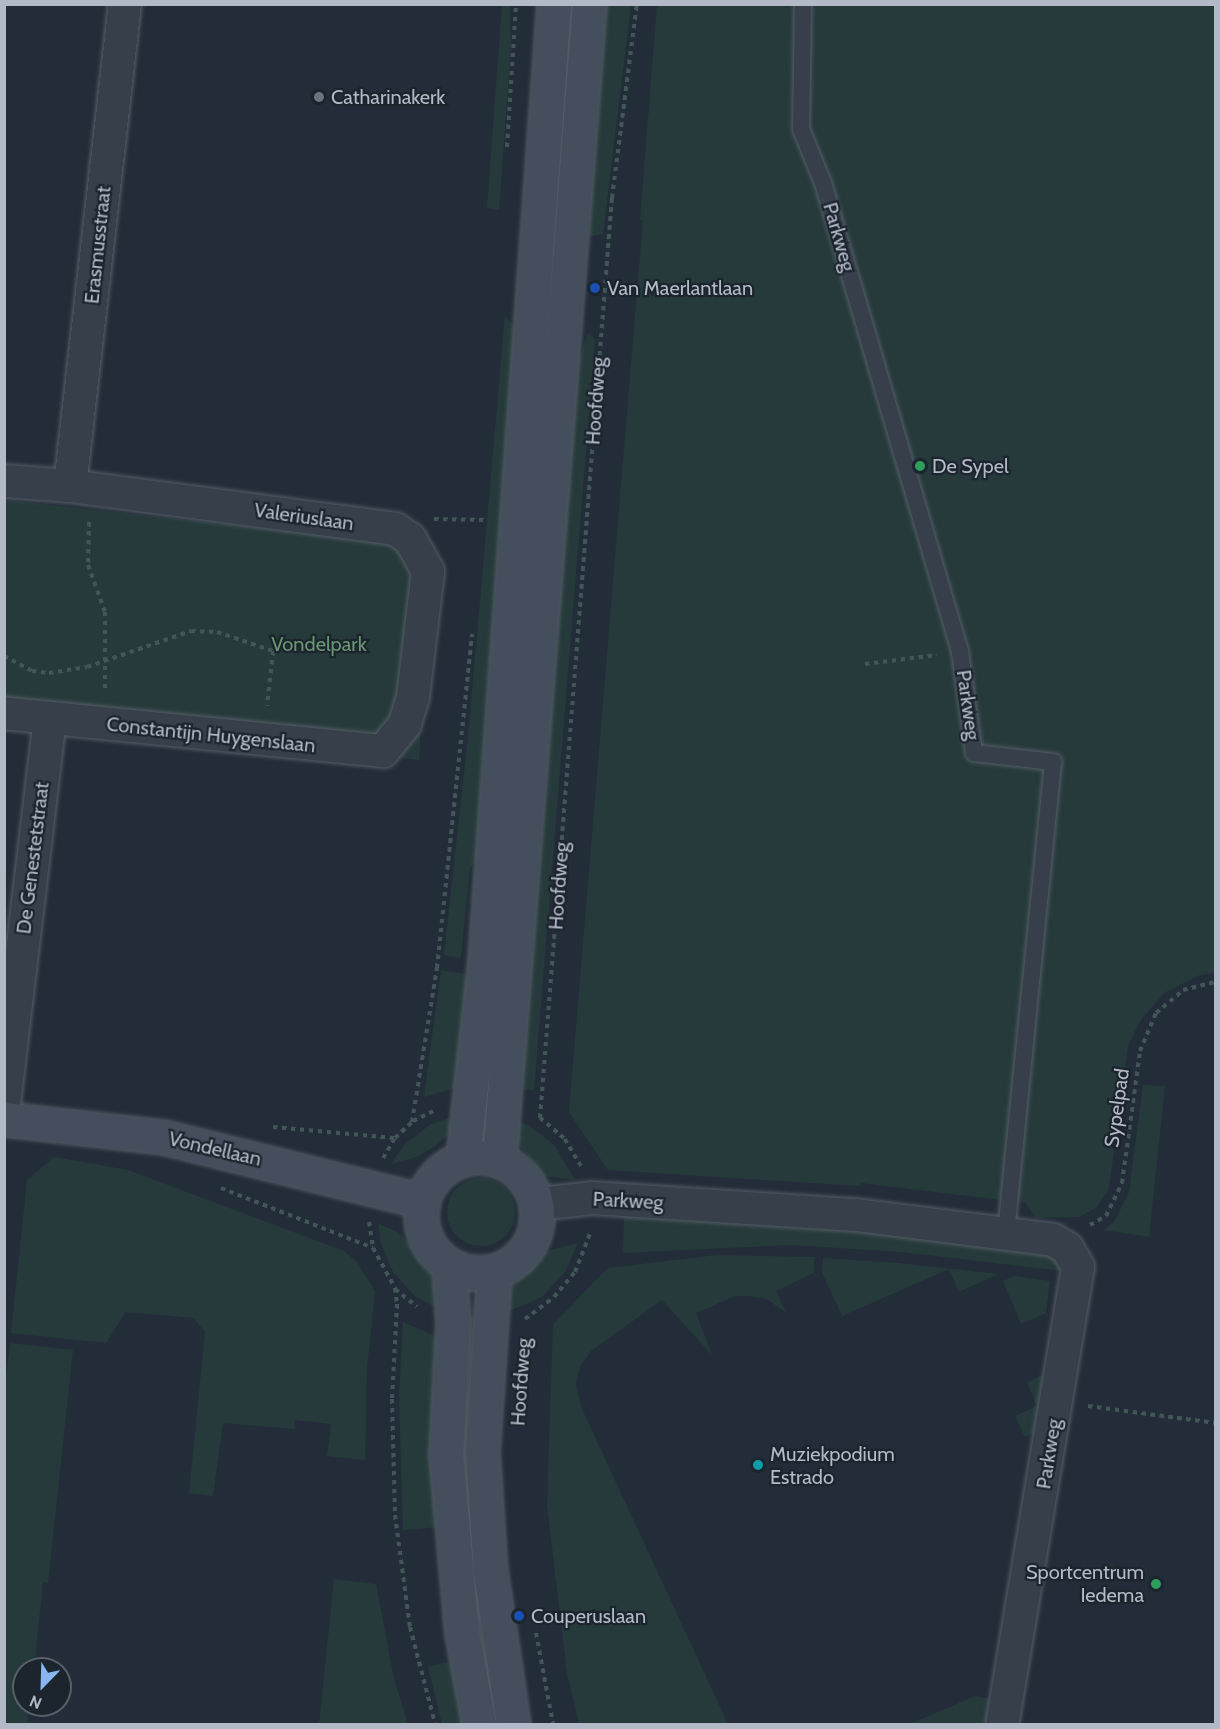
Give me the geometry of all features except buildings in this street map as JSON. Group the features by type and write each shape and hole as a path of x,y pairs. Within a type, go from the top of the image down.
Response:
{"main road":[{"path":"463,1158 487,926 554,4"},
{"name":"Hoofdweg","path":"499,1160 589,4"},
{"name":"Vondellaan","path":"4,1119 163,1137 370,1186 422,1201"},
{"path":"463,1158 499,1160 517,1170 530,1186 538,1204 536,1234 520,1258 494,1273 471,1274 449,1266 431,1250 421,1226 422,1201 430,1182 445,1167 463,1158"},
{"path":"449,1266 453,1322 446,1455 457,1594 478,1725"},
{"name":"Hoofdweg","path":"494,1273 482,1452 490,1571 513,1725"}],"street":[{"name":"Erasmusstraat","path":"81,487 125,4"},
{"name":"Valeriuslaan","path":"4,481 81,487 395,529 410,539"},
{"name":"Constantijn Huygenslaan","path":"4,713 383,751 405,724 413,697 428,571 410,539"},
{"name":"De Genestetstraat","path":"4,1104 50,719"},
{"name":"Parkweg","path":"538,1204 592,1198 856,1215 1053,1240 1067,1248 1078,1267 1058,1402 1002,1725"}],"lane":[{"name":"Parkweg","path":"803,4 801,129 823,183 960,652 974,753 1053,762 1006,1233"}],"path":[{"path":"507,157 516,4"},
{"name":"Hoofdweg","path":"524,1328 525,1319 554,1297 582,1258 592,1223 592,1198 578,1160 564,1138 540,1118 612,198 638,4"},
{"path":"81,487 86,553 105,612 107,658 101,724"},
{"path":"483,532 485,509"},
{"path":"410,539 436,518 484,520"},
{"path":"435,1725 410,1627 400,1566 392,1399 397,1304 395,1288 373,1248 370,1186 395,1138 412,1122 436,968 473,626"},
{"path":"4,656 32,671 48,673 87,667 107,658 191,631 225,634 273,651 264,740"},
{"path":"865,664 960,652"},
{"name":"Sypelpad","path":"1053,1240 1078,1232 1106,1216 1122,1183 1140,1051 1156,1013 1183,990 1215,981"},
{"path":"1058,1402 1215,1423"},
{"path":"535,1629 552,1725"}],"green space":[{"path":"502,5 510,5 511,47 499,210 487,208"},
{"path":"600,5 631,5 603,234 582,238"},
{"name":"De Sypel","path":"657,5 1215,5 1215,973 1200,975 1164,993 1140,1021 1128,1046 1109,1188 1097,1207 1079,1217 1036,1218 1026,1203 861,1183 860,1186 608,1170 569,1112 643,220 640,220"},
{"path":"505,316 520,334 480,857 470,868 461,958 444,955 468,737"},
{"path":"588,333 595,340 534,1090 517,1088 571,382"},
{"name":"Vondelpark","path":"4,500 388,542 430,550 419,760 5,713"},
{"path":"441,970 471,975 462,1086 424,1097"},
{"path":"1143,1085 1165,1086 1149,1237 1104,1230 1114,1222 1129,1192"},
{"path":"453,1117 449,1134 434,1147 417,1157 391,1164 404,1145 431,1124"},
{"path":"513,1120 529,1125 555,1146 575,1180 544,1176 518,1144"},
{"path":"54,1157 128,1170 344,1251 357,1262 375,1291 367,1369 365,1460 327,1456 331,1424 295,1420 294,1429 223,1423 213,1496 189,1493 205,1332 194,1318 126,1312 106,1343 11,1333 27,1180"},
{"path":"474,1178 488,1178 500,1183 510,1193 515,1212 510,1231 500,1241 488,1246 474,1246 462,1241 452,1231 447,1219 447,1205 452,1193 462,1183"},
{"path":"624,1216 883,1233 1046,1253 1057,1258 1063,1271 902,1252 792,1245 623,1253"},
{"path":"378,1223 401,1234 424,1261 433,1279 437,1308 416,1297 393,1272 380,1241"},
{"path":"578,1243 565,1272 542,1297 503,1314 514,1279 528,1262 543,1252"},
{"path":"717,1255 814,1257 814,1273 776,1291 786,1313 767,1299 735,1296 696,1313 712,1355 662,1300 591,1351 580,1367 576,1384 581,1407 728,1724 579,1724 567,1673 547,1505 553,1324 608,1268"},
{"path":"823,1258 898,1263 998,1274 959,1292 949,1269 842,1316 822,1272"},
{"path":"1014,1276 1050,1281 1046,1313 1021,1324 1003,1281"},
{"path":"403,1322 442,1339 440,1527 403,1530 399,1396"},
{"path":"10,1343 73,1350 48,1583 43,1582 35,1657 12,1657 12,1717 28,1717 27,1724 4,1724 4,1398"},
{"path":"1048,1373 1038,1431 1025,1437 1015,1416 1037,1406 1027,1382"},
{"path":"334,1579 376,1584 394,1679 408,1724 319,1724"},
{"path":"454,1660 467,1724 442,1724 428,1667"},
{"path":"975,1696 991,1699 987,1724 910,1724"}],"place":[{"name":"Catharinakerk","path":"319,97"},
{"name":"Van Maerlantlaan","path":"595,288"},
{"name":"De Sypel","path":"920,466"},
{"name":"Muziekpodium Estrado","path":"758,1465"},
{"name":"Sportcentrum Iedema","path":"1156,1584"},
{"name":"Couperuslaan","path":"519,1616"}]}
